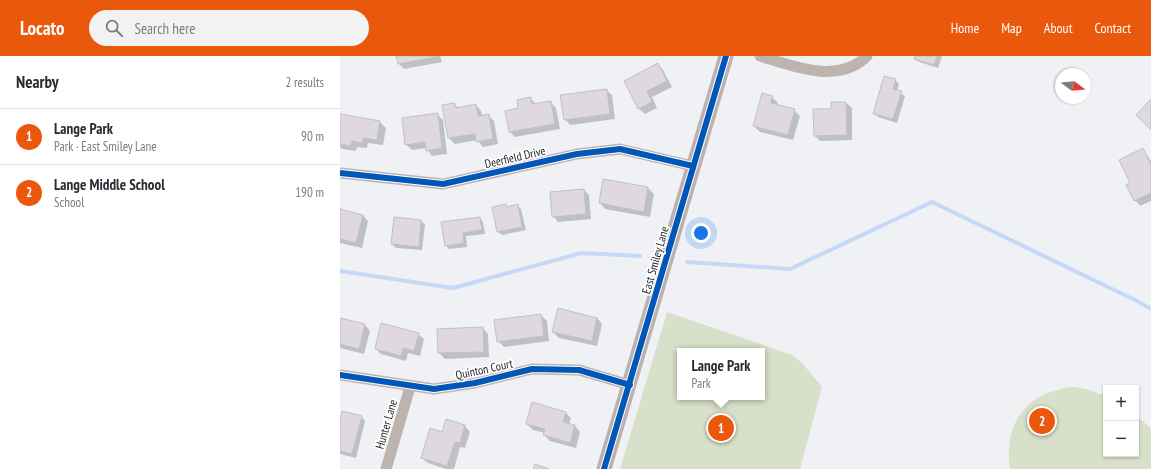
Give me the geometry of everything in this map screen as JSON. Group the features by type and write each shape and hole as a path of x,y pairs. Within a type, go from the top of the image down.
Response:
{"street":[{"name":"East Smiley Lane","path":"604,469 726,56"},
{"path":"760,56 804,70 842,71 867,56"},
{"name":"Deerfield Drive","path":"340,173 443,184 577,154 620,149 693,166"},
{"name":"Quinton Court","path":"340,376 410,387 434,389 476,383 532,370 579,370 630,385"},
{"name":"Hunter Lane","path":"386,469 410,387"}],"green space":[{"path":"667,312 792,355 802,363 822,387 800,469 620,469"},
{"path":"1074,387 1086,389 1103,395 1103,457 1139,457 1139,418 1151,428 1151,469 1010,469 1010,437 1022,412 1031,403 1043,395 1057,390"}],"building":[{"path":"396,56 436,56 436,57 398,64"},
{"path":"915,56 937,56 934,65 914,59"},
{"path":"658,63 667,81 647,91 652,102 638,109 624,81"},
{"path":"884,76 896,79 893,89 902,91 893,119 873,114"},
{"path":"607,89 610,114 564,120 560,95"},
{"path":"762,93 773,96 771,103 795,109 788,135 753,126"},
{"path":"531,97 532,104 551,101 555,124 509,132 505,111 518,108 517,100"},
{"path":"1151,99 1151,130 1136,115"},
{"path":"831,102 846,102 847,135 814,136 813,109 831,109"},
{"path":"454,103 456,108 476,104 478,116 489,114 493,139 476,142 475,134 448,138 442,105"},
{"path":"438,113 442,148 426,151 425,142 405,145 402,118"},
{"path":"340,114 380,121 377,140 363,138 362,143 352,141 351,146 340,144"},
{"path":"1143,148 1151,165 1151,193 1134,201 1126,185 1130,183 1119,160"},
{"path":"603,179 648,187 644,212 599,203"},
{"path":"584,189 586,214 552,217 550,192"},
{"path":"506,204 507,207 518,204 522,227 497,232 492,207"},
{"path":"340,209 363,215 356,243 340,239"},
{"path":"394,217 421,220 419,247 391,244"},
{"path":"480,217 482,230 463,233 464,243 445,246 441,222"},
{"path":"558,308 597,318 592,341 552,332"},
{"path":"541,314 544,336 497,342 494,320"},
{"path":"340,318 365,324 359,349 340,344"},
{"path":"381,323 419,333 414,351 403,348 401,356 375,349"},
{"path":"483,327 484,352 438,353 437,329"},
{"path":"532,402 566,412 563,422 575,425 570,443 543,435 545,429 526,424"},
{"path":"342,411 362,416 352,454 340,451 340,420"},
{"path":"446,419 465,425 460,443 455,442 447,466 421,458 430,428 442,432"},
{"path":"535,464 549,469 533,469"}],"waterway":[{"path":"687,262 790,269 932,202 1151,309"},
{"path":"340,271 453,288 581,253 640,256"}],"cycle path":[{"path":"604,469 726,56"},
{"path":"340,173 443,184 577,154 620,149 693,166"},
{"path":"340,375 434,389 475,383 532,369 579,370 630,385"}],"place":[{"name":"Lange Middle School","path":"1042,421"},
{"name":"Lange Park","path":"721,428"}]}
